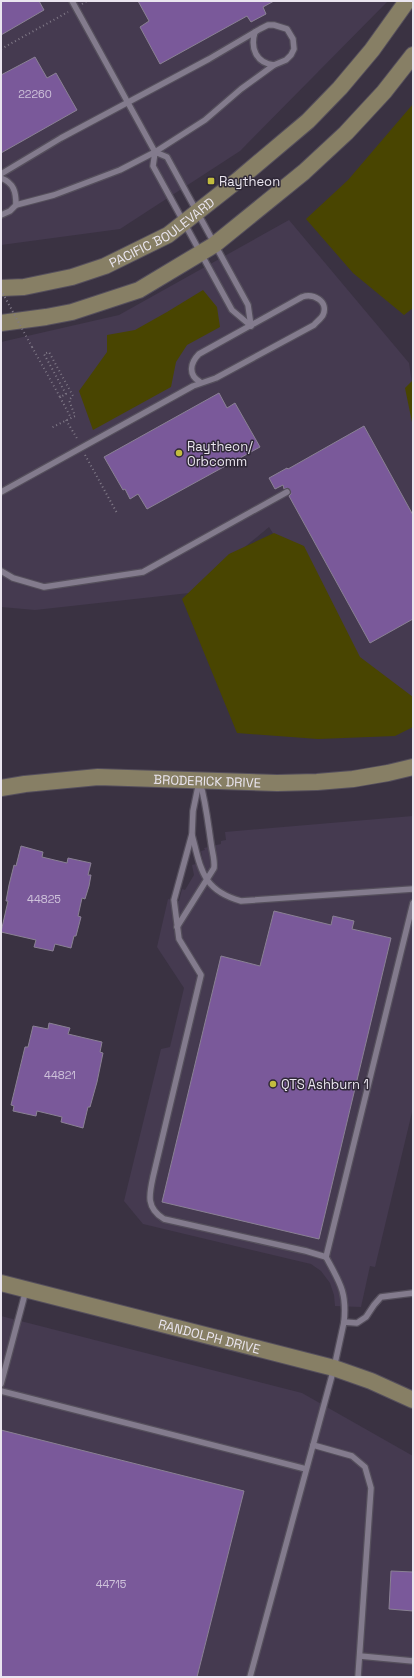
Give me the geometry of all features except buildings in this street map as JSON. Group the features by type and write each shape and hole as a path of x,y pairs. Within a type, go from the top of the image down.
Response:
{"main road":[{"name":"PACIFIC BOULEVARD","path":"1,289 53,281 105,266 168,236 308,121 340,88 372,50 407,1"},
{"path":"1,323 46,317 100,304 140,290 208,249 304,172 346,133 384,92 413,55"},
{"name":"BRODERICK DRIVE","path":"1,788 25,784 98,777 277,783 317,782 353,779 413,767"},
{"name":"RANDOLPH DRIVE","path":"1,1283 334,1368 371,1381 413,1400"}],"lane":[{"path":"72,1 155,152 153,166 191,218 208,249 232,310 251,326"},
{"path":"1,174 61,138 128,103 268,25 274,25 287,29 294,39 294,49 286,60 274,65 241,89 205,120 155,152 120,170 61,192 16,205 10,211 1,215"},
{"path":"255,32 252,40 254,52 263,62 274,65"},
{"path":"155,152 167,157 191,218 208,249 248,305 251,326"},
{"path":"1,178 11,184 15,189 16,205"},
{"path":"1,492 200,382 205,382 216,378 314,325 322,315 324,308 323,303 319,299 308,295 204,351 193,360 191,368 193,375 200,382"},
{"path":"1,571 13,578 44,587 143,572 287,492"},
{"path":"199,780 193,811 192,834 174,900 179,939 201,975 149,1192 150,1203 156,1214 164,1218 326,1257"},
{"path":"177,927 214,868 215,857 207,808 199,780"},
{"path":"192,834 201,871 220,894 241,901 413,889"},
{"path":"250,1677 334,1368 344,1322 346,1305 344,1293 326,1257 413,904"},
{"path":"1,1384 27,1290"},
{"path":"344,1322 357,1323 366,1317 381,1297 413,1292"},
{"path":"1,1391 306,1469"},
{"path":"313,1445 352,1456 365,1467 371,1488 358,1677"},
{"path":"360,1656 413,1661"}],"path":[{"path":"1,49 87,1"},
{"path":"1,289 71,418"},
{"path":"51,428 75,416 70,400 73,396 49,352 44,354 66,394 60,397"},
{"path":"66,420 117,513"}],"shaded area":[{"path":"1,1 388,1 240,151 120,229 1,245"},
{"path":"413,104 413,308 404,315 353,273 306,219 348,180"},
{"path":"289,220 409,363 413,390 413,710 357,667 269,527 189,593 35,610 1,607 1,342 119,315"},
{"path":"203,290 217,307 220,327 187,345 176,362 171,387 93,430 79,391 107,352 107,335 135,330"},
{"path":"413,380 413,427 405,388"},
{"path":"274,533 304,546 360,657 413,697 413,727 395,736 318,739 237,733 182,599 229,554"},
{"path":"413,816 413,1108 375,1267 370,1266 361,1307 335,1306 334,1295 330,1283 321,1271 311,1264 143,1224 124,1201 161,1049 170,1047 184,988 157,947 168,899 179,901 182,889 185,890 194,875 192,865 203,862 201,851 205,850 204,848 221,844 221,841 226,840 225,832"},
{"path":"1,1316 302,1393 413,1456 413,1677 1,1677"}],"place":[{"name":"Raytheon","path":"211,181"},
{"name":"Raytheon/ Orbcomm","path":"179,453"},
{"name":"QTS Ashburn 1","path":"273,1084"}]}
